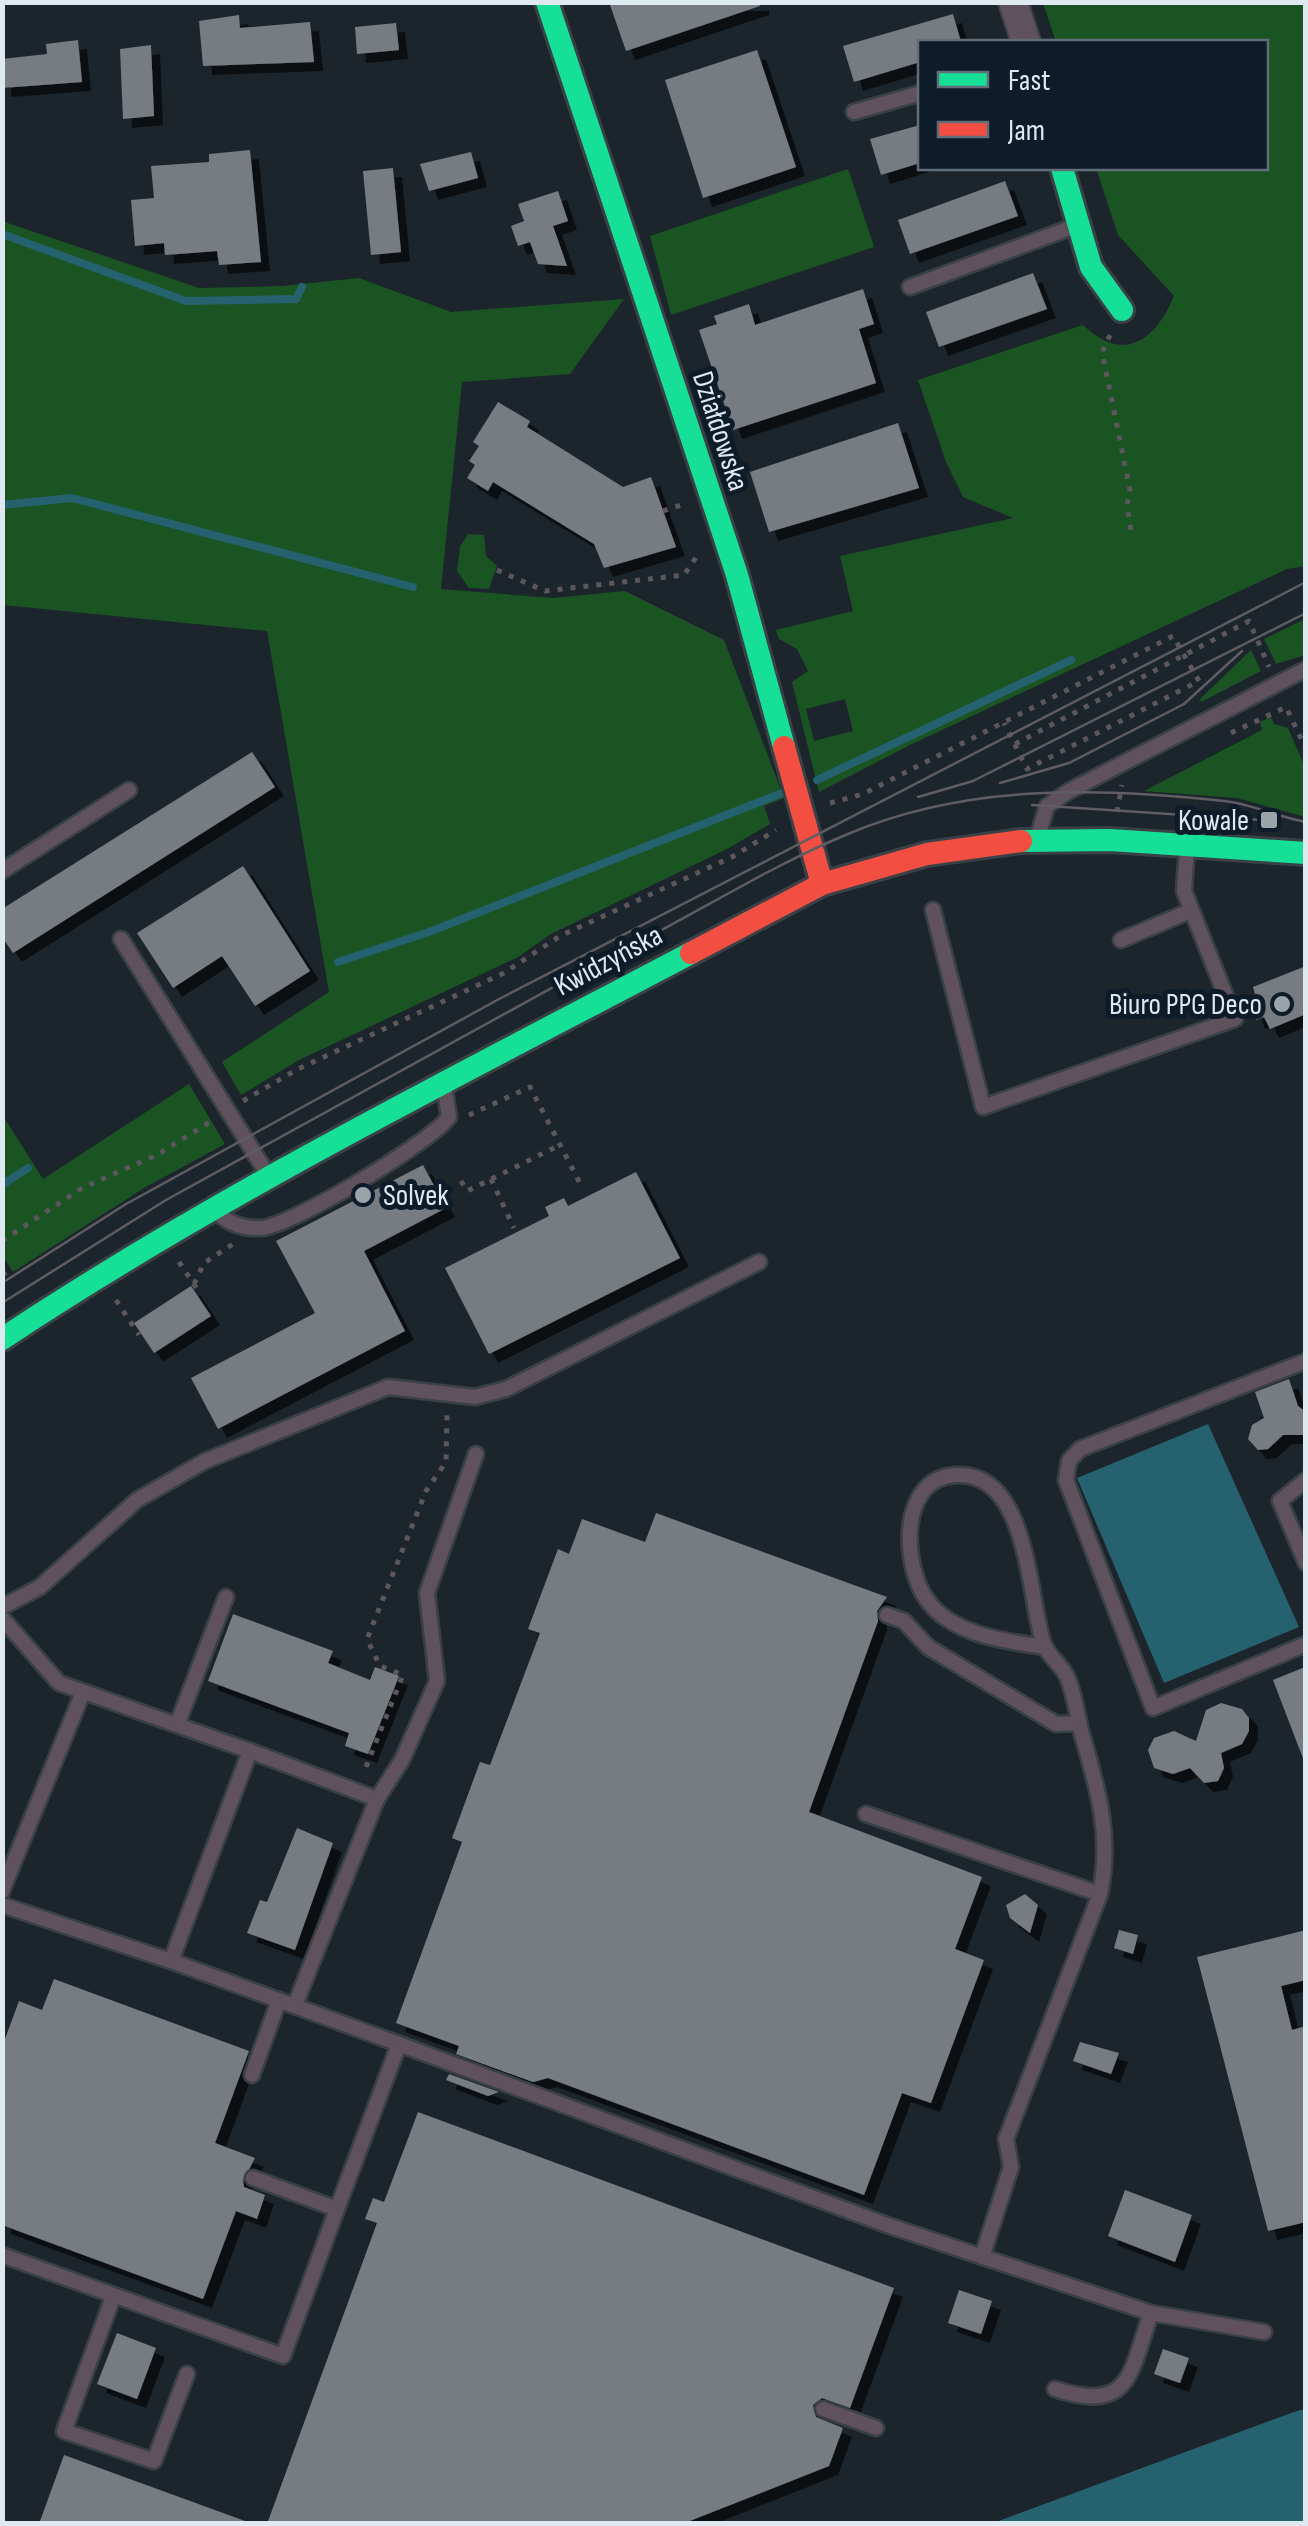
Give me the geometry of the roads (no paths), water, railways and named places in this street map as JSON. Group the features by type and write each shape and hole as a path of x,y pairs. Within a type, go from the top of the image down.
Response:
{"street":[{"name":"Działdowska","path":"547,2 737,575 822,884"},
{"path":"1014,2 1025,40"},
{"path":"1063,170 1091,267 1122,310"},
{"name":"Kwidzyńska","path":"2,1338 129,1254 269,1175 822,884 908,857 1037,840 1306,852"}],"lane":[{"path":"854,112 918,94"},
{"path":"910,287 1078,225"},
{"path":"1037,840 1048,806 1069,792 1306,669"},
{"path":"2,871 130,790"},
{"path":"933,910 982,1107 1235,1018 1184,891 1187,846"},
{"path":"1122,940 1190,911"},
{"path":"121,939 269,1175"},
{"path":"212,1207 223,1220 264,1228 298,1215 431,1137 450,1117 443,1082"},
{"path":"2,1606 40,1588 137,1500 205,1460 388,1387 475,1397 506,1389 759,1262"},
{"path":"1304,1366 1080,1449 1069,1461 1066,1480 1152,1708 1306,1644"},
{"path":"295,2005 377,1799 402,1760 436,1681 427,1593 476,1454"},
{"path":"982,2257 1011,2167 1006,2138 1100,1894 1108,1855 1105,1815 1068,1676 1044,1647 1010,1508 994,1487 974,1476 939,1478 922,1490 912,1511 916,1575 926,1599 962,1627 993,1639 1044,1647"},
{"path":"1306,1480 1280,1501 1306,1563"},
{"path":"177,1725 226,1596"},
{"path":"887,1614 904,1621 928,1647 1056,1724 1079,1723"},
{"path":"2,1618 59,1683 377,1799"},
{"path":"2,1890 83,1692"},
{"path":"171,1961 250,1752"},
{"path":"866,1814 1100,1894"},
{"path":"2,1905 295,2005 982,2257 1151,2312 1264,2332"},
{"path":"252,2075 278,2000"},
{"path":"2,2254 283,2356 399,2044"},
{"path":"253,2178 337,2209"},
{"path":"114,2297 64,2430 154,2461 187,2374"},
{"path":"1055,2389 1094,2399 1111,2395 1130,2372 1151,2312"},
{"path":"823,2409 876,2428"}],"water":[{"path":"1208,1424 1299,1627 1164,1683 1077,1478"},
{"path":"1305,2409 1305,2523 993,2523 1294,2412"}],"waterway":[{"path":"2,234 186,301 296,299 302,287"},
{"path":"2,505 72,498 413,587"},
{"path":"817,780 1071,660"},
{"path":"338,962 429,932 782,793"},
{"path":"2,1185 28,1168"}],"tram line":[{"path":"2,1283 126,1204 501,998 1306,582"},
{"path":"918,797 973,781 1306,613"},
{"path":"1000,783 1069,763 1184,704 1242,651"},
{"path":"637,943 821,846 893,818 939,806 1033,794 1129,793 1234,803 1306,822"},
{"path":"1032,805 1261,820"},
{"path":"2,1303 166,1200 588,968"}],"place":[{"name":"Kowale","path":"1269,820"},
{"name":"Biuro PPG Deco","path":"1282,1004"},
{"name":"Solvek","path":"363,1195"}]}
